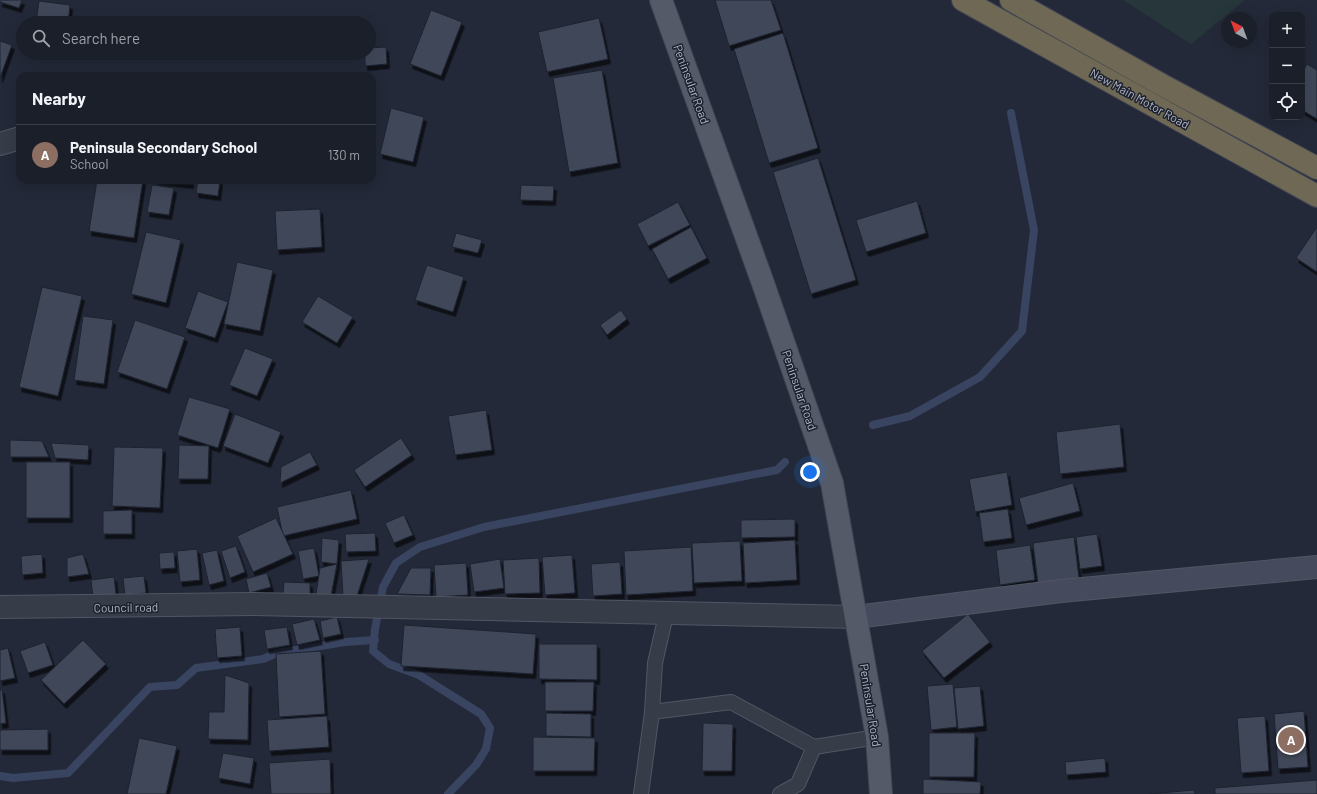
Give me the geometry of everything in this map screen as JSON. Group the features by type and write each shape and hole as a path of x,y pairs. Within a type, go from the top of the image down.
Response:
{"highway":[{"name":"New Main Motor Road","path":"963,0 1317,196"},
{"name":"New Main Motor Road","path":"1011,0 1164,86 1317,168"}],"main road":[{"name":"Peninsular Road","path":"661,0 764,286 832,483 877,737 881,794"}],"street":[{"path":"0,144 16,139"},
{"path":"856,617 1061,592 1317,567"},
{"name":"Council road","path":"0,607 253,604 666,615 856,617"}],"lane":[{"path":"641,794 652,712 655,663 666,615"},
{"path":"652,712 731,702 814,747 877,737"},
{"path":"780,794 798,784 814,747"}],"shaded area":[{"path":"1123,0 1245,0 1230,12 1221,12 1221,20 1191,44"}],"building":[{"path":"0,0 22,0 19,8 0,2"},
{"path":"715,0 771,0 781,30 729,46"},
{"path":"39,1 70,5 69,16 37,16"},
{"path":"431,10 462,22 441,76 410,64"},
{"path":"599,18 608,59 547,72 538,32"},
{"path":"783,33 818,148 769,163 734,49"},
{"path":"0,41 12,45 0,78"},
{"path":"386,47 387,64 365,66 365,60 376,60 376,48"},
{"path":"1307,64 1317,70 1317,119 1305,112 1305,68"},
{"path":"602,70 618,163 569,172 553,78"},
{"path":"391,108 424,117 413,162 380,154"},
{"path":"818,158 856,280 811,294 773,172"},
{"path":"96,184 142,184 134,238 89,231"},
{"path":"197,184 220,184 218,196 196,193"},
{"path":"152,185 174,188 169,215 147,212"},
{"path":"521,185 554,186 553,201 520,200"},
{"path":"917,201 926,233 866,252 856,220"},
{"path":"678,202 690,225 648,246 637,224"},
{"path":"320,209 322,247 277,250 275,211"},
{"path":"691,227 707,258 668,279 652,249"},
{"path":"1317,227 1317,272 1296,258"},
{"path":"146,232 181,240 166,303 131,294"},
{"path":"456,233 482,240 478,253 452,247"},
{"path":"237,262 273,270 260,331 224,324"},
{"path":"427,265 464,277 453,312 415,300"},
{"path":"42,287 82,296 58,396 19,387"},
{"path":"198,291 228,302 215,338 185,328"},
{"path":"318,296 353,317 337,343 302,322"},
{"path":"621,310 627,319 607,335 600,325"},
{"path":"83,316 113,320 104,384 74,380"},
{"path":"135,320 185,337 167,389 117,372"},
{"path":"245,348 273,359 257,396 229,385"},
{"path":"189,397 230,409 218,448 177,435"},
{"path":"486,410 492,450 455,455 448,416"},
{"path":"235,414 281,432 268,463 223,446"},
{"path":"1120,424 1124,467 1060,474 1056,432"},
{"path":"401,438 412,455 365,487 354,470"},
{"path":"10,440 42,441 49,457 10,457"},
{"path":"51,443 89,445 88,460 55,458"},
{"path":"179,445 209,446 208,479 178,479"},
{"path":"114,447 163,448 160,508 112,506"},
{"path":"310,452 317,465 280,483 281,467"},
{"path":"26,462 70,462 70,518 26,518"},
{"path":"1007,472 1012,505 975,512 969,479"},
{"path":"1073,483 1080,511 1026,525 1019,498"},
{"path":"351,490 357,519 283,536 277,507"},
{"path":"1008,509 1012,538 983,542 979,513"},
{"path":"132,510 132,534 103,534 103,511"},
{"path":"404,515 413,535 394,543 385,523"},
{"path":"276,518 293,554 253,572 237,536"},
{"path":"795,519 795,537 741,538 741,520"},
{"path":"375,533 376,551 346,552 345,534"},
{"path":"1097,534 1102,566 1080,569 1076,537"},
{"path":"1074,537 1079,578 1038,584 1033,543"},
{"path":"322,538 339,540 337,564 321,562"},
{"path":"795,540 797,580 745,583 743,543"},
{"path":"740,541 742,581 694,583 692,543"},
{"path":"1030,545 1035,580 1000,585 996,550"},
{"path":"236,546 245,572 230,578 221,551"},
{"path":"691,547 693,591 626,595 624,551"},
{"path":"314,548 319,576 303,579 298,551"},
{"path":"197,549 200,580 180,582 177,551"},
{"path":"217,550 224,581 209,585 202,553"},
{"path":"174,552 175,568 160,569 159,553"},
{"path":"42,554 43,573 22,575 21,556"},
{"path":"83,554 89,574 67,577 67,558"},
{"path":"572,555 575,593 545,595 542,557"},
{"path":"539,558 540,593 505,594 503,560"},
{"path":"369,559 357,596 343,596 341,561"},
{"path":"500,559 504,588 474,592 470,564"},
{"path":"620,562 622,594 593,596 591,564"},
{"path":"466,563 468,595 436,597 434,565"},
{"path":"337,564 331,596 316,594 320,568"},
{"path":"411,568 431,568 430,595 397,594"},
{"path":"267,573 271,587 249,593 246,579"},
{"path":"144,576 146,593 125,595 123,578"},
{"path":"114,577 116,594 93,597 91,580"},
{"path":"284,582 310,583 310,595 283,595"},
{"path":"968,614 990,642 944,678 922,651"},
{"path":"337,617 341,634 323,638 320,621"},
{"path":"314,619 320,640 297,645 292,624"},
{"path":"404,625 536,634 533,674 401,666"},
{"path":"240,627 242,656 217,658 215,629"},
{"path":"287,627 290,645 267,649 264,630"},
{"path":"83,640 106,664 64,704 41,680"},
{"path":"45,642 53,665 28,673 20,651"},
{"path":"539,644 597,644 597,680 539,679"},
{"path":"8,648 15,678 0,681 0,650"},
{"path":"321,651 325,714 279,717 276,654"},
{"path":"225,675 249,683 248,740 208,739 209,712 224,712"},
{"path":"545,682 594,682 593,711 545,711"},
{"path":"953,684 957,727 931,730 927,686"},
{"path":"980,686 984,726 958,729 954,688"},
{"path":"2,689 6,723 0,724 0,690"},
{"path":"1304,711 1308,767 1278,769 1274,714"},
{"path":"546,713 591,714 591,737 546,736"},
{"path":"327,716 329,747 269,751 267,720"},
{"path":"1265,716 1269,771 1241,773 1237,718"},
{"path":"703,723 733,724 732,771 702,771"},
{"path":"48,729 48,750 0,750 0,730"},
{"path":"929,733 975,733 974,777 929,777"},
{"path":"533,737 595,738 594,771 533,771"},
{"path":"139,738 177,746 166,794 127,794"},
{"path":"223,753 254,758 250,784 218,778"},
{"path":"1105,758 1106,772 1066,775 1065,762"},
{"path":"330,759 331,794 271,794 269,763"},
{"path":"923,779 981,782 980,794 923,794"},
{"path":"1317,780 1317,794 1215,794 1215,788"},
{"path":"1194,790 1195,794 1149,794"}],"waterway":[{"path":"873,425 910,416 980,377 1022,331 1034,230 1011,113"},
{"path":"448,794 476,765 486,749 490,728 481,714 419,675 389,664 373,651 375,629 383,587 396,563 420,547 484,527 777,470 785,462"},
{"path":"0,776 13,778 68,773 150,687 177,685 196,668 263,659 277,653 345,642 375,640"}],"place":[{"name":"Peninsula Secondary School","path":"1291,740"}]}
